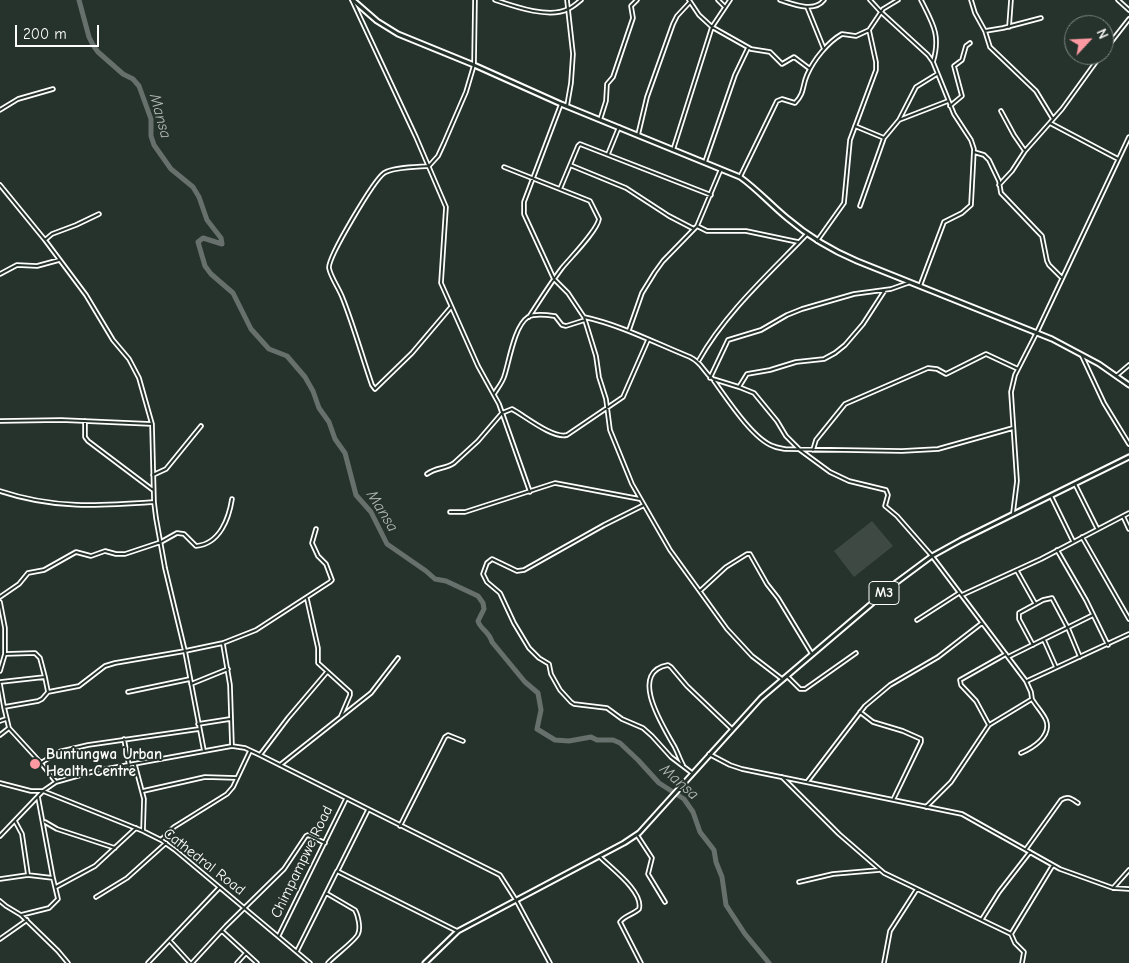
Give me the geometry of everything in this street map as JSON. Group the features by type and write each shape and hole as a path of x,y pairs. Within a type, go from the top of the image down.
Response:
{"main road":[{"path":"352,0 377,21 393,31 561,104 740,177 754,187 790,221 817,241 841,255 1037,332 1081,353 1129,386"},
{"name":"M3","path":"425,963 458,931 637,835 760,698 897,582 932,556 1013,513 1129,457"}],"street":[{"path":"352,0 429,166 446,212 441,283 478,366 494,394 530,492"},
{"path":"451,307 412,353 375,389 342,297 329,268 333,254 363,199 381,176 391,170 429,166 438,156 466,92 474,65 476,0"},
{"path":"495,0 534,12 567,10 581,0"},
{"path":"567,0 573,54 572,83 567,106"},
{"path":"600,120 606,101 607,84 613,77 633,18 631,6 637,0"},
{"path":"718,0 725,7"},
{"path":"673,150 712,27 730,0"},
{"path":"780,0 807,7 819,5 824,0"},
{"path":"795,0 796,4"},
{"path":"870,0 924,50 933,62 950,106 971,140 974,152 971,205 962,213 944,222 920,286"},
{"path":"740,177 777,101 782,99 794,103 797,101 803,93 810,69 824,49 840,35 856,36 869,30 881,12 898,0"},
{"path":"921,0 936,31 937,48 933,62"},
{"path":"971,0 975,13 994,52 1032,85 1054,119"},
{"path":"1008,27 1011,0"},
{"path":"1118,0 1129,10"},
{"path":"638,135 647,97 673,24 689,1 699,15 712,27 748,48 766,50 782,64 794,56 810,69"},
{"path":"807,7 824,49"},
{"path":"984,30 1008,27 1041,18"},
{"path":"1114,38 1129,19"},
{"path":"817,241 844,203 848,150 876,70 869,30"},
{"path":"950,106 962,96 954,66 962,60 966,46 970,43"},
{"path":"705,162 735,75 748,48"},
{"path":"999,186 1054,119 1094,65"},
{"path":"860,206 884,138 899,120 916,87 937,74"},
{"path":"0,110 18,99 53,89"},
{"path":"899,120 948,101"},
{"path":"561,104 524,202 524,214 554,279 568,293 585,318 596,356 610,430 628,476 640,499 670,550 738,642 752,656 782,679"},
{"path":"1001,110 1014,135 1026,151"},
{"path":"1050,123 1118,159"},
{"path":"856,126 884,138"},
{"path":"608,154 619,127"},
{"path":"1013,513 1017,482 1012,382 1129,137"},
{"path":"560,190 580,144 711,195"},
{"path":"974,152 984,155 990,160 997,176 1001,193 1042,236 1047,261 1062,278"},
{"path":"570,165 626,188 669,216 694,229"},
{"path":"494,394 504,379 510,351 524,322 554,279 600,222 598,214 590,201 504,167"},
{"path":"629,330 642,293 655,272 663,261 697,226 721,169"},
{"path":"1,187 46,240 86,295 113,340 134,367 146,400 152,424 154,502 165,568 185,651 204,751"},
{"path":"46,240 50,236 98,214"},
{"path":"697,226 707,231 746,231 799,243"},
{"path":"698,361 712,337 763,279 807,234"},
{"path":"0,274 17,265 36,266 60,259"},
{"path":"710,378 728,340 761,330 802,309 854,294 885,290 910,282"},
{"path":"739,387 747,374 770,370 796,362 824,359 835,353 845,345 863,324 885,290"},
{"path":"529,316 555,316 562,325 566,326 585,318 629,330 698,361 710,378 750,390 761,400 786,436 820,466 838,477 886,490 888,495 885,506 932,556 1026,681 1032,699 1046,720 1046,729 1039,743 1021,752"},
{"path":"428,474 434,469 451,466 478,441 502,413 512,409 540,427 564,436 619,400 625,394 648,340"},
{"path":"1081,353 1104,403 1129,444"},
{"path":"813,450 816,440 845,404 928,368 937,369 946,374 986,354 1018,369"},
{"path":"1116,376 1129,365"},
{"path":"713,379 748,426 772,446 785,449 902,451 944,449 1013,428"},
{"path":"0,421 85,421 152,424"},
{"path":"85,421 85,437 88,441 154,490"},
{"path":"153,475 166,469 201,426"},
{"path":"450,512 465,512 555,483 640,499"},
{"path":"1075,484 1098,528"},
{"path":"0,491 19,498 72,506 103,506 154,502"},
{"path":"1051,495 1073,541"},
{"path":"0,597 18,584 28,573 44,570 74,553 78,552 91,556 105,551 125,554 161,542 180,533 193,544 199,546 218,534 226,524 232,499"},
{"path":"644,505 524,570 517,571 492,559 487,562 483,574 487,582 500,593 514,623 529,648 539,658 549,664 551,674 567,698 574,704 610,709 619,717 643,728 671,757 692,774"},
{"path":"962,595 1017,570 1129,512"},
{"path":"1123,516 1129,529"},
{"path":"4,708 38,701 48,692 79,686 110,664 223,643 256,630 307,599 332,580 326,564 318,556 312,543 316,529"},
{"path":"1082,537 1129,619"},
{"path":"1057,550 1108,645"},
{"path":"700,592 726,567 750,554 812,654"},
{"path":"1017,570 1035,604"},
{"path":"917,620 959,592"},
{"path":"1034,645 1018,616 1019,613 1035,604 1052,598 1068,628 1080,657"},
{"path":"307,599 318,648 318,663 350,692 341,717"},
{"path":"0,602 5,628 5,654 2,658 0,671"},
{"path":"1008,657 1093,615"},
{"path":"807,782 876,694 938,657 982,623"},
{"path":"1026,681 1129,634"},
{"path":"1044,640 1056,668"},
{"path":"223,643 228,669 232,746"},
{"path":"5,654 28,652 38,654 48,692"},
{"path":"786,675 802,690 856,653"},
{"path":"989,726 976,701 961,685 960,680 1006,654"},
{"path":"280,765 371,692 398,658"},
{"path":"684,767 651,700 650,681 658,669 668,665 671,667 687,686 732,729"},
{"path":"191,684 228,669"},
{"path":"260,755 327,672"},
{"path":"45,677 0,683 9,728 41,762 56,782"},
{"path":"128,692 190,679"},
{"path":"926,807 951,782 989,726 1032,699"},
{"path":"860,712 873,722 903,731 921,739 893,801"},
{"path":"0,721 6,719"},
{"path":"198,724 230,719"},
{"path":"0,735 9,728"},
{"path":"41,762 65,750 124,739 199,729"},
{"path":"400,826 444,737 451,735 463,741"},
{"path":"124,739 129,766"},
{"path":"0,836 43,791 56,782 95,771 232,746 260,755 500,876 516,900 550,963"},
{"path":"161,840 174,827 227,794 250,751"},
{"path":"709,754 730,765 782,778 962,814 1060,869 1113,888 1129,889"},
{"path":"136,765 143,791 143,831"},
{"path":"143,791 205,777 237,778"},
{"path":"782,778 879,870 1011,934 1015,943 1024,952 1022,963"},
{"name":"Cathedral Road","path":"0,783 31,791 43,791 161,840 310,963"},
{"path":"21,915 52,906 58,899 38,797"},
{"path":"1026,850 1064,797 1069,797 1078,803"},
{"name":"Chimpampwe Road","path":"278,936 346,799"},
{"path":"297,951 368,810"},
{"path":"15,821 22,834 28,875"},
{"path":"44,821 57,829 115,848"},
{"path":"56,887 96,866 136,828"},
{"path":"170,941 191,963 284,869 307,835 325,843"},
{"path":"637,835 652,858 648,874 665,902"},
{"path":"96,897 127,878 166,843"},
{"path":"982,920 999,892 1030,852"},
{"path":"599,856 631,887 640,899 639,909 636,913 620,922 641,963"},
{"path":"1011,934 1053,865"},
{"path":"799,882 833,874 879,870"},
{"path":"1113,888 1129,870"},
{"path":"337,871 458,931"},
{"path":"0,880 28,875 53,878"},
{"path":"148,963 219,887"},
{"path":"884,963 890,931 917,889"},
{"path":"326,893 355,910 359,931 354,940 340,950 328,963"},
{"path":"0,901 27,920 68,963"},
{"path":"0,939 27,920"},
{"path":"222,931 257,963"},
{"path":"237,963 246,953"}],"shaded area":[{"path":"872,521 893,546 854,577 834,551"}],"waterway":[{"name":"Mansa","path":"79,0 93,45 98,52 123,74 133,79 139,86 151,119 151,136 154,145 171,169 193,187 199,197 207,220 221,238 222,244 203,238 198,242 205,266 211,274 233,293 251,329 269,349 287,356 305,377 313,391 319,408 329,422 335,439 345,453 356,495 371,512 387,544 435,579 446,581 478,596 483,603 484,609 478,621 479,624 525,682 538,693 541,710 537,729 555,740 569,741 591,737 597,740 613,740 620,743 659,783 684,799 693,812 700,832 714,850 722,877 726,905 745,934 769,963"}],"place":[{"name":"Buntungwa Urban Health Centre","path":"35,764"}]}
